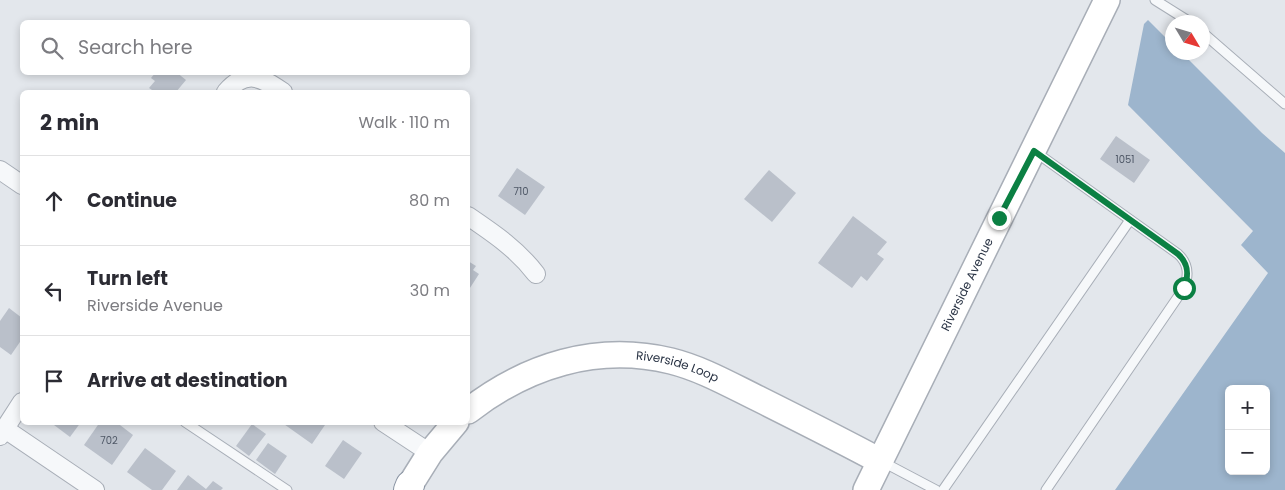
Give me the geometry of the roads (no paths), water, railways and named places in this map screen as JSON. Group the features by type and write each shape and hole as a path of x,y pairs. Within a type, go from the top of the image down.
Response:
{"street":[{"name":"Riverside Avenue","path":"866,490 1108,0"},
{"path":"228,90 242,79 253,77 264,79 280,90"},
{"path":"0,170 20,184"},
{"path":"470,217 523,257 536,274"},
{"name":"Riverside Loop","path":"470,409 491,393 518,377 554,364 585,357 641,356 670,361 704,372 880,461"},
{"path":"20,405 2,432 95,490"},
{"path":"388,425 430,453"},
{"path":"409,488 430,453 453,425"}],"lane":[{"path":"1155,0 1179,15"},
{"path":"1210,39 1285,104"},
{"path":"1034,151 1182,258 1187,268 1188,278 1184,288 1046,490"},
{"path":"943,490 1130,220"},
{"path":"190,425 287,490"},
{"path":"880,461 936,490"}],"water":[{"path":"1148,20 1165,37 1165,60 1189,60 1262,133 1285,153 1285,490 1115,490 1268,273 1241,245 1253,231 1128,105 1144,24"}]}
